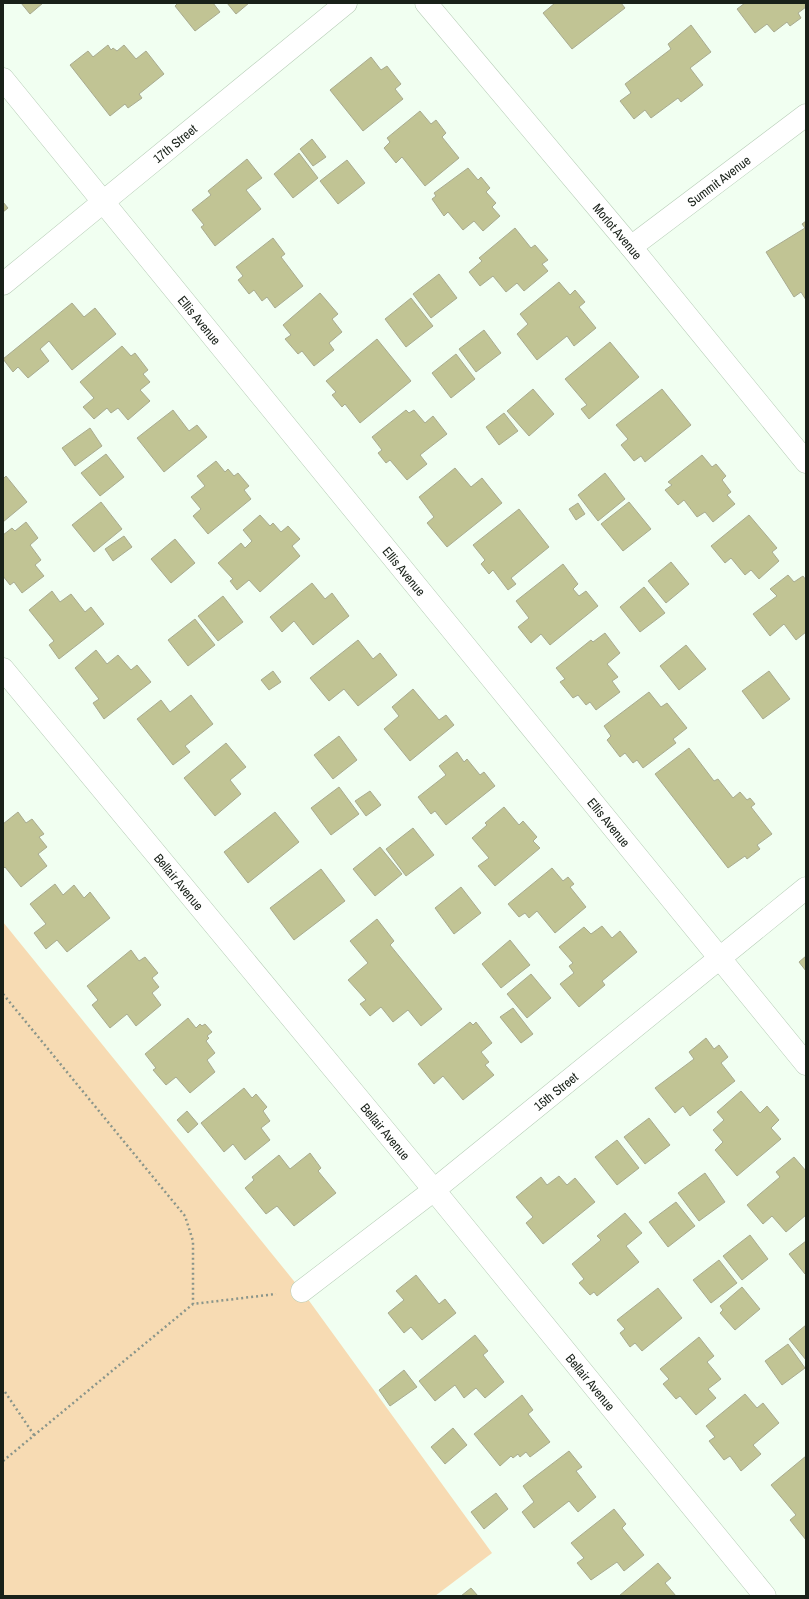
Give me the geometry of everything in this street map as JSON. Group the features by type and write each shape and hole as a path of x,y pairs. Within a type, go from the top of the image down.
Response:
{"street":[{"name":"17th Street","path":"3,284 346,3"},
{"name":"Morlot Avenue","path":"426,3 631,247 806,462"},
{"name":"Ellis Avenue","path":"3,78 806,1064"},
{"name":"Summit Avenue","path":"631,247 806,115"},
{"name":"Bellair Avenue","path":"3,669 434,1190 765,1596"},
{"name":"15th Street","path":"302,1291 434,1190 806,888"}],"path":[{"path":"3,994 185,1216 193,1241 193,1304"},
{"path":"3,1460 193,1304 302,1291"},
{"path":"5,1392 34,1435"}],"shaded area":[{"path":"3,922 302,1291 492,1553 435,1596 3,1596"}],"building":[{"path":"21,3 43,3 30,14"},
{"path":"178,3 213,3 220,12 195,31 175,6"},
{"path":"227,3 249,3 236,14"},
{"path":"555,3 621,3 625,8 572,49 543,13"},
{"path":"745,3 806,3 806,7 798,13 801,18 790,26 787,22 774,32 767,24 755,33 737,9"},
{"path":"691,25 711,52 690,68 703,85 681,102 678,98 651,118 645,110 634,119 620,101 631,93 625,84 671,49 668,44"},
{"path":"108,45 111,50 113,48 117,51 124,45 136,59 146,51 164,74 139,94 142,98 128,108 125,104 110,116 70,65 88,51 93,57"},
{"path":"371,57 381,70 387,66 401,84 395,89 403,99 363,131 330,90"},
{"path":"420,111 431,124 436,120 446,133 442,137 459,158 425,186 402,157 396,163 384,148 390,142 387,138"},
{"path":"312,139 326,157 313,166 300,149"},
{"path":"299,153 318,178 293,198 274,174"},
{"path":"247,159 262,178 246,190 261,209 215,246 201,227 204,225 192,210 211,195 208,191"},
{"path":"347,160 365,183 338,204 320,181"},
{"path":"468,168 478,180 481,177 490,188 486,192 496,203 492,207 500,216 483,231 474,221 463,230 448,212 444,216 432,199 436,196 434,193"},
{"path":"3,202 8,208 3,212"},
{"path":"806,221 806,300 801,292 794,297 766,252 805,228 802,224"},
{"path":"515,228 531,248 535,245 548,260 542,264 548,271 524,291 517,283 506,292 493,276 480,286 469,272 482,261 479,258"},
{"path":"273,238 285,254 281,257 303,286 275,308 267,297 262,301 254,290 249,294 238,280 243,276 236,267"},
{"path":"439,274 457,298 431,318 413,294"},
{"path":"559,282 570,295 575,290 585,302 579,307 596,328 574,346 567,336 537,360 517,334 528,324 520,314"},
{"path":"320,293 338,314 332,319 342,332 329,343 334,350 314,366 302,351 298,354 285,339 291,335 283,325"},
{"path":"411,298 433,326 406,347 385,319"},
{"path":"72,303 84,317 95,308 116,334 72,370 49,341 40,349 49,361 28,378 18,367 13,372 3,359"},
{"path":"484,330 501,353 476,372 459,349"},
{"path":"377,339 411,381 360,423 345,404 342,407 332,395 336,392 326,381"},
{"path":"610,342 639,377 589,419 581,409 587,405 565,379"},
{"path":"122,346 131,356 135,353 148,370 143,374 150,382 140,390 150,401 128,420 118,408 111,413 107,408 94,419 83,407 94,398 80,382"},
{"path":"456,354 475,379 451,398 432,373"},
{"path":"533,389 554,414 529,436 507,411"},
{"path":"662,389 691,425 645,462 641,456 634,461 621,445 628,439 616,425"},
{"path":"173,410 189,431 197,425 207,437 164,472 137,438"},
{"path":"406,410 409,413 414,410 425,423 433,416 447,434 420,455 427,464 407,480 390,460 386,463 378,453 382,450 372,437"},
{"path":"504,413 518,431 499,445 486,427"},
{"path":"90,428 102,446 75,466 62,448"},
{"path":"106,454 124,477 100,496 81,473"},
{"path":"702,455 712,467 716,464 726,476 722,480 731,492 727,495 735,504 713,522 705,512 697,517 684,500 678,505 665,490 672,485 668,482"},
{"path":"216,461 225,472 228,469 234,476 238,473 249,486 244,490 251,499 208,534 193,516 201,509 191,497 205,486 197,476"},
{"path":"455,468 471,487 482,478 502,503 447,547 427,523 434,517 419,497"},
{"path":"605,473 625,499 598,521 578,495"},
{"path":"6,476 27,502 3,522 3,479"},
{"path":"101,502 122,529 94,552 72,525"},
{"path":"629,502 651,529 623,551 601,524"},
{"path":"578,503 585,514 576,520 569,509"},
{"path":"519,509 549,547 511,578 516,584 508,590 493,570 489,574 481,564 485,560 473,545"},
{"path":"260,515 270,526 273,523 281,532 288,526 300,539 292,546 300,556 260,592 249,580 237,590 230,581 233,579 218,563 241,543 245,548 252,541 243,530"},
{"path":"749,515 777,548 772,552 779,561 759,579 751,570 745,575 731,558 725,563 711,546"},
{"path":"26,522 38,538 30,545 41,560 35,565 44,576 22,593 14,582 10,585 3,576 3,535 12,528 15,531"},
{"path":"124,536 132,547 113,561 105,549"},
{"path":"175,539 195,563 171,583 151,559"},
{"path":"671,562 689,584 666,603 648,581"},
{"path":"563,564 578,584 573,589 579,596 586,591 598,606 550,645 541,634 531,643 518,627 529,618 516,601"},
{"path":"788,575 794,582 803,576 806,580 806,632 796,640 784,624 770,636 753,614 777,596 770,589"},
{"path":"312,583 325,599 332,593 349,616 313,645 294,621 282,632 270,617"},
{"path":"644,587 665,613 640,632 620,607"},
{"path":"52,591 60,602 71,594 85,612 91,607 104,624 59,659 49,645 54,641 29,610"},
{"path":"223,596 243,622 218,641 198,616"},
{"path":"195,619 215,645 188,666 168,640"},
{"path":"605,633 620,653 607,664 618,677 612,681 620,692 596,710 590,702 586,705 578,695 573,698 560,682 565,679 556,668 591,640 593,642"},
{"path":"358,640 373,659 380,653 397,675 358,706 344,689 329,701 310,678"},
{"path":"686,645 706,669 679,690 660,666"},
{"path":"96,650 107,664 118,655 131,670 137,665 151,682 104,719 93,703 99,699 75,668"},
{"path":"273,671 281,682 269,690 261,680"},
{"path":"769,671 790,699 763,719 742,691"},
{"path":"413,689 439,720 446,715 454,725 410,761 384,729 399,716 392,707"},
{"path":"649,692 661,707 667,703 687,728 673,739 676,743 643,768 637,760 633,763 625,753 620,757 607,740 611,736 604,726"},
{"path":"191,695 213,724 185,746 190,752 173,765 137,719 161,700 170,712"},
{"path":"339,736 357,760 333,779 314,755"},
{"path":"226,743 246,767 230,780 241,794 215,816 184,778"},
{"path":"689,748 714,781 718,779 733,798 740,792 747,800 750,798 755,804 751,807 772,834 757,845 760,849 747,859 745,856 728,868 655,774"},
{"path":"457,752 464,762 467,759 480,775 484,772 495,786 446,825 435,811 431,814 418,797 446,775 439,766"},
{"path":"339,787 359,814 331,835 311,808"},
{"path":"370,791 381,805 366,816 355,801"},
{"path":"504,807 519,825 523,821 537,837 533,841 540,848 495,886 478,866 489,858 472,838 487,825 485,823"},
{"path":"18,812 26,823 32,819 44,834 39,837 47,847 38,854 47,866 21,887 5,867 3,869 3,824"},
{"path":"275,812 299,842 248,883 224,852"},
{"path":"413,828 434,855 406,876 386,849"},
{"path":"380,847 402,874 375,896 353,869"},
{"path":"552,868 563,881 568,877 574,884 570,887 586,907 555,933 537,911 529,918 525,913 519,917 508,904"},
{"path":"321,869 345,901 294,940 270,908"},
{"path":"55,884 63,895 74,885 84,898 90,892 110,918 67,952 57,940 46,949 34,933 46,924 30,904"},
{"path":"461,887 481,913 454,934 435,908"},
{"path":"377,919 394,941 390,945 442,1009 421,1026 408,1010 393,1022 381,1007 370,1016 360,1004 366,1000 348,980 368,963 350,941"},
{"path":"602,926 612,938 620,931 637,952 602,981 605,985 579,1007 560,984 574,973 569,966 573,963 559,947 584,927 591,934"},
{"path":"510,940 530,965 501,988 482,964"},
{"path":"131,950 139,961 145,957 158,973 152,978 159,987 152,993 161,1005 136,1026 127,1014 110,1028 92,1005 98,1000 87,986"},
{"path":"806,956 806,971 799,962"},
{"path":"531,974 551,998 527,1018 507,994"},
{"path":"513,1008 533,1034 521,1043 500,1017"},
{"path":"188,1018 196,1028 200,1024 202,1026 205,1024 212,1032 207,1036 209,1038 206,1041 215,1053 207,1060 215,1072 190,1093 176,1077 166,1085 153,1070 156,1068 145,1054"},
{"path":"470,1022 473,1025 476,1022 492,1043 481,1052 489,1062 485,1065 494,1075 463,1100 443,1076 434,1084 418,1064"},
{"path":"706,1038 714,1049 719,1045 728,1057 721,1063 735,1081 690,1116 683,1106 675,1113 655,1088 694,1059 689,1052"},
{"path":"244,1088 252,1098 256,1094 267,1107 263,1111 270,1121 261,1128 270,1140 245,1160 233,1144 224,1152 201,1123"},
{"path":"741,1091 760,1113 767,1106 779,1120 771,1128 781,1139 737,1176 715,1150 723,1142 713,1130 724,1120 717,1112"},
{"path":"187,1111 198,1124 188,1133 177,1120"},
{"path":"649,1118 670,1145 645,1164 624,1137"},
{"path":"617,1140 639,1168 617,1185 595,1157"},
{"path":"310,1153 321,1168 318,1171 336,1193 294,1226 277,1206 266,1214 245,1188 254,1180 252,1177 279,1155 290,1169"},
{"path":"794,1157 806,1171 806,1215 786,1232 772,1216 763,1224 747,1205 780,1177 776,1172"},
{"path":"705,1173 725,1202 699,1221 678,1193"},
{"path":"559,1176 567,1185 575,1178 595,1202 543,1244 526,1223 533,1217 516,1197 541,1177 547,1185"},
{"path":"676,1202 695,1226 668,1247 649,1222"},
{"path":"625,1213 642,1233 626,1246 639,1262 597,1296 594,1292 590,1295 579,1283 584,1279 572,1264 601,1240 597,1236"},
{"path":"750,1235 768,1259 742,1280 723,1256"},
{"path":"806,1241 806,1274 805,1274 789,1254"},
{"path":"719,1260 737,1283 711,1303 693,1280"},
{"path":"416,1275 439,1304 445,1299 456,1313 422,1340 411,1327 404,1333 388,1313 404,1300 396,1291"},
{"path":"742,1287 760,1309 735,1330 720,1313 723,1310 720,1306"},
{"path":"658,1288 682,1318 642,1351 635,1343 630,1347 620,1333 625,1329 617,1320"},
{"path":"806,1325 806,1360 789,1339"},
{"path":"475,1335 488,1351 483,1355 504,1382 485,1398 476,1388 464,1398 455,1385 435,1401 419,1381"},
{"path":"699,1337 714,1356 707,1362 721,1379 708,1389 716,1398 696,1415 680,1396 676,1399 663,1384 669,1379 660,1369"},
{"path":"788,1344 805,1368 782,1385 765,1361"},
{"path":"404,1370 417,1387 390,1406 379,1390"},
{"path":"745,1394 757,1408 763,1403 779,1423 753,1445 761,1454 741,1471 730,1456 724,1460 709,1441 715,1437 706,1426"},
{"path":"522,1395 533,1410 528,1414 550,1442 530,1457 526,1452 520,1457 518,1454 513,1458 511,1456 500,1466 474,1434"},
{"path":"453,1428 467,1445 445,1464 431,1447"},
{"path":"569,1451 582,1467 576,1471 596,1497 578,1512 569,1501 534,1528 522,1512 534,1502 523,1486"},
{"path":"806,1456 806,1540 790,1520 796,1515 771,1485"},
{"path":"496,1493 508,1509 484,1529 471,1512"},
{"path":"614,1509 626,1524 622,1528 644,1555 624,1571 617,1562 591,1580 577,1563 584,1558 571,1543"},
{"path":"658,1563 671,1578 665,1583 676,1596 619,1596"},
{"path":"471,1588 478,1596 461,1596"}]}
